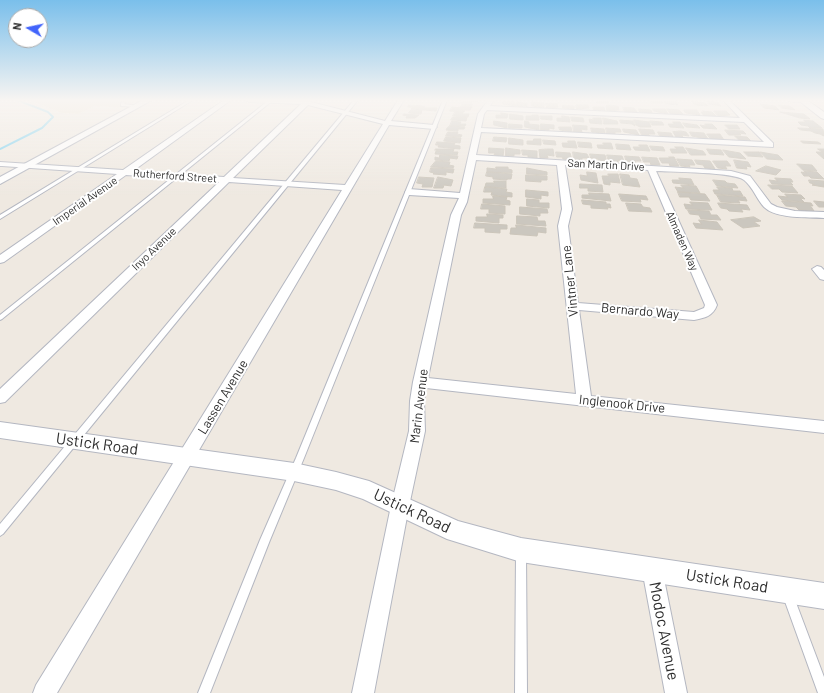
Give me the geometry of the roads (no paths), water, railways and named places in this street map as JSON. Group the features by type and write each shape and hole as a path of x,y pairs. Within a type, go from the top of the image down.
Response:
{"street":[{"path":"0,181 85,132"},
{"name":"Imperial Avenue","path":"0,260 182,132"},
{"name":"Inyo Avenue","path":"0,398 275,132"},
{"name":"Lassen Avenue","path":"44,693 380,132"},
{"name":"Marin Avenue","path":"363,693 400,506 417,432 417,401 420,382 456,215 463,202 476,132"},
{"path":"523,132 770,145 758,132"},
{"name":"San Martin Drive","path":"471,158 730,173 746,178 768,206 776,210 788,213 824,215"},
{"name":"Vintner Lane","path":"561,163 567,209 563,226 584,400"},
{"name":"Rutherford Street","path":"2,164 347,188"},
{"name":"Almaden Way","path":"651,168 711,305 706,313"},
{"path":"408,192 463,196"},
{"name":"Bernardo Way","path":"573,306 694,316 706,313"},
{"name":"Inglenook Drive","path":"420,382 824,427"},
{"name":"Ustick Road","path":"0,430 294,472 336,481 369,491 455,531 521,550 824,596"},
{"name":"Modoc Avenue","path":"652,569 676,693"}],"lane":[{"path":"0,217 138,132"},
{"path":"0,318 230,132"},
{"path":"0,531 329,132"},
{"path":"204,693 432,132"},
{"path":"521,550 521,693"},
{"path":"786,590 824,693"}],"waterway":[{"path":"0,149 33,132"}]}
